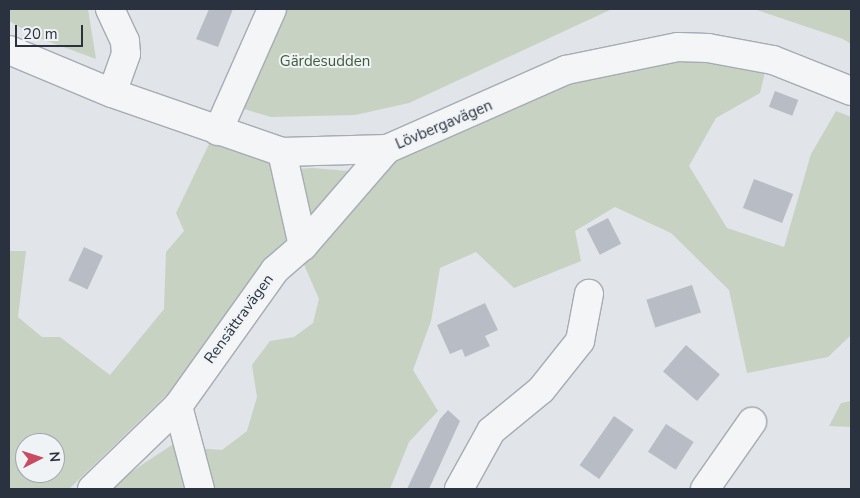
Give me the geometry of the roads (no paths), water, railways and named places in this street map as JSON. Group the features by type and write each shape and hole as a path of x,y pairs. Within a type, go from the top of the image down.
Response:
{"street":[{"path":"110,9 125,41 126,54 112,93"},
{"path":"218,131 272,9"},
{"name":"Lövbergavägen","path":"9,50 112,93 282,152 387,149 566,70 678,47 708,48 773,60 851,91"},
{"name":"Rensättravägen","path":"92,489 178,406 275,270 304,246 387,149"},
{"path":"282,152 304,246"},
{"path":"459,489 491,431 541,390 580,341 589,294"},
{"path":"178,406 200,489"},
{"path":"705,489 752,422"}],"park label":[{"name":"Gärdesudden","path":"325,62"}]}
